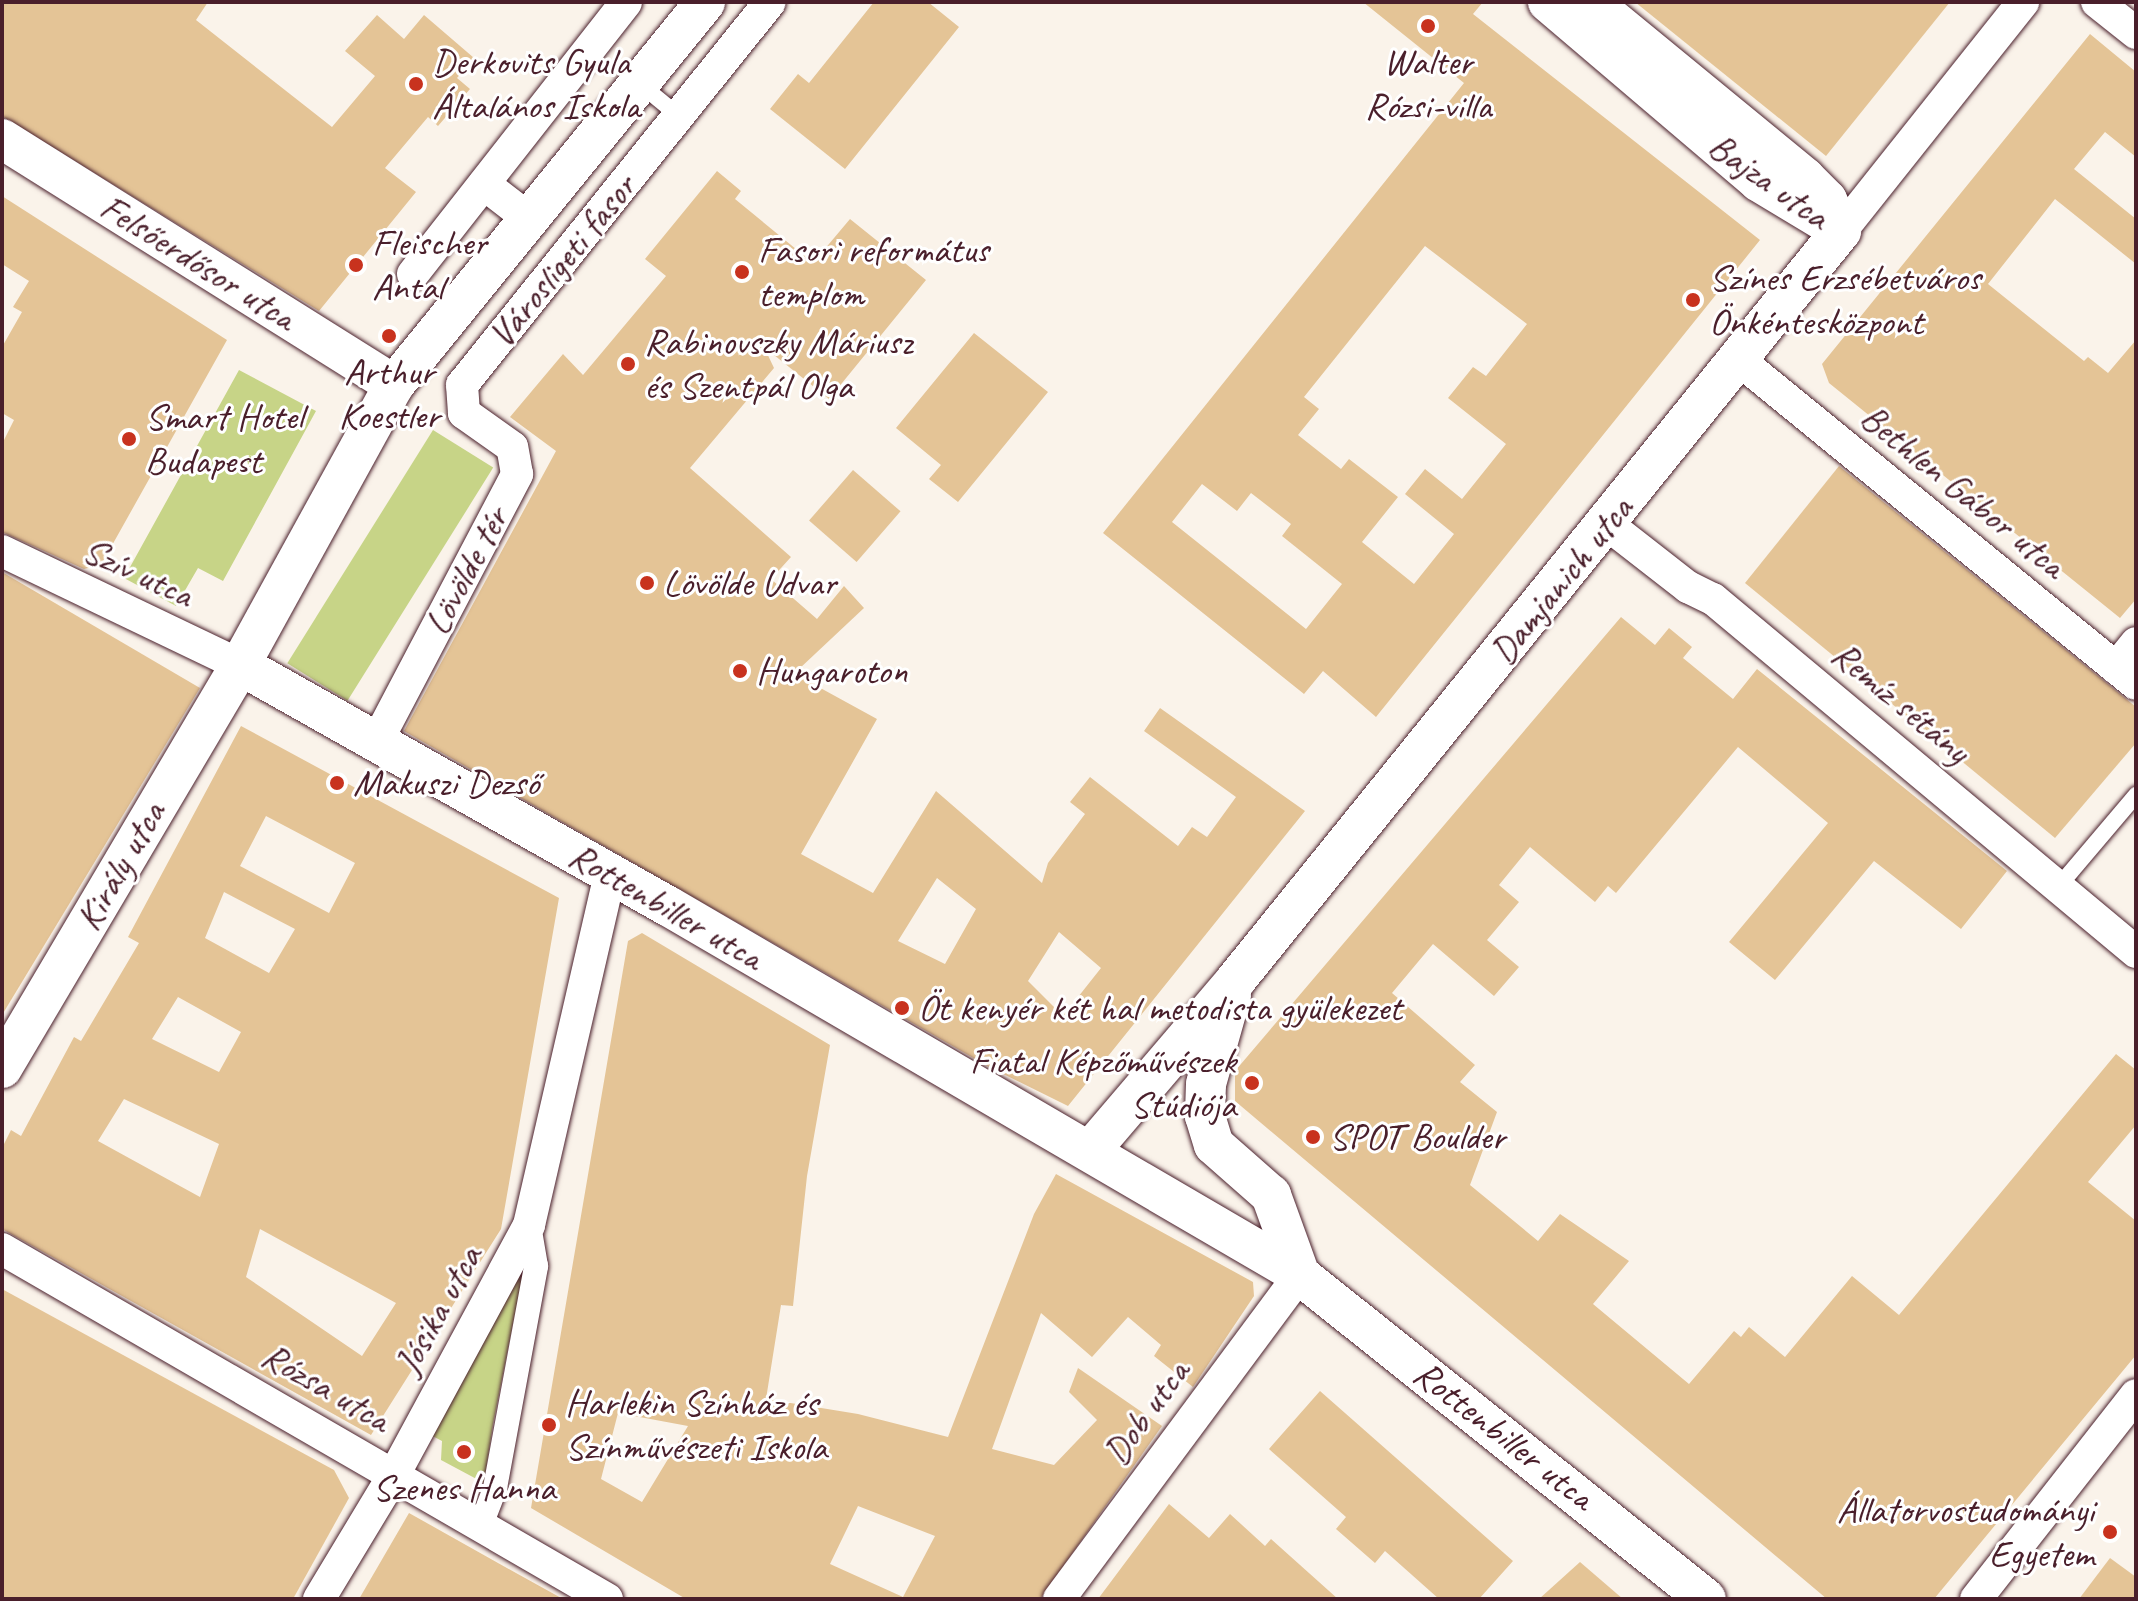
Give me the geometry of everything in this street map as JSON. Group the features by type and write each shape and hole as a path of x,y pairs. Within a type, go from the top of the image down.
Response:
{"street":[{"path":"413,274 626,2"},
{"name":"Városligeti fasor","path":"394,385 705,2"},
{"name":"Városligeti fasor","path":"464,413 462,385 770,2"},
{"name":"Bajza utca","path":"1548,2 1758,181 1841,231"},
{"name":"Bajza utca","path":"1591,2 1805,178 1827,200 1841,231"},
{"name":"Damjanich utca","path":"1090,1151 1235,981 1607,524 2023,2"},
{"path":"2097,2 2136,33"},
{"name":"Felsőerdősor utca","path":"2,139 394,385"},
{"name":"Városligeti fasor","path":"484,184 528,218"},
{"name":"Bethlen Gábor utca","path":"1739,360 2126,676"},
{"path":"240,665 394,385"},
{"name":"Lövölde tér","path":"375,745 517,474 512,447 464,413"},
{"name":"Remíz sétány","path":"1607,524 1688,587 1713,599 2136,952"},
{"name":"Szív utca","path":"2,551 240,665"},
{"path":"2126,676 2136,643"},
{"name":"Rottenbiller utca","path":"240,665 375,745 610,874 1300,1275 1706,1599"},
{"name":"Király utca","path":"2,1068 240,665"},
{"name":"Jósika utca","path":"319,1599 395,1473 529,1225 610,874"},
{"path":"1235,981 1206,1084 1205,1116 1214,1145 1271,1195 1300,1275"},
{"name":"Jósika utca","path":"481,1525 495,1488 536,1266 529,1225"},
{"name":"Rózsa utca","path":"2,1249 395,1473 607,1599"},
{"name":"Dob utca","path":"1059,1599 1300,1275"},
{"path":"1976,1599 2136,1395"}],"lane":[{"path":"639,83 679,116"},
{"path":"2049,878 2136,795"}],"green space":[{"path":"239,370 316,411 223,581 198,568 176,606 124,578"},
{"path":"433,430 493,468 347,701 287,663"},
{"path":"524,1268 484,1483 441,1460 442,1441 421,1430"}],"building":[{"path":"2,2 208,2 196,20 332,127 375,76 345,51 377,15 404,39 424,15 474,58 457,78 470,89 438,126 428,117 385,168 416,192 319,311 2,116"},
{"path":"874,2 928,2 959,27 845,169 770,109 798,74 809,83"},
{"path":"1363,2 1483,2 1473,14 1760,240 1376,717 1323,671 1304,694 1103,533 1464,83","holes":["1425,246 1527,324 1486,376 1473,367 1448,398 1506,444 1462,499 1425,469 1405,494 1454,534 1414,584 1362,542 1398,497 1349,459 1341,469 1298,435 1319,409 1304,397","1202,484 1237,511 1251,493 1291,524 1282,536 1342,584 1306,629 1172,522"]},
{"path":"1635,2 1950,2 1826,156"},
{"path":"2090,34 2136,72 2136,157 2105,132 2074,169 2136,219 2136,264 2055,199 1988,284 2084,361 2088,357 2108,373 2136,340 2136,599 2120,618 1829,383 1822,364"},
{"path":"717,171 741,191 735,199 813,263 850,219 926,280 829,399 764,347 774,368 690,468 791,557 771,579 817,619 844,586 864,608 799,669 807,674 804,679 877,719 801,854 873,893 936,791 1042,883 1048,863 1085,814 1070,802 1090,777 1178,846 1192,827 1207,837 1236,797 1144,731 1160,708 1305,811 1068,1106 989,1067 404,731 556,451 510,417 563,354 583,375 666,276 645,259","holes":["937,878 976,909 945,964 898,941","1059,932 1101,968 1063,1016 1028,981"]},
{"path":"2,196 227,340 101,565 84,569 2,532 2,444 14,420 2,413 2,347 22,312 13,307 29,281 2,264"},
{"path":"974,333 1048,392 958,502 929,479 941,465 896,428"},
{"path":"1839,466 2136,707 2136,743 2055,838 1745,583"},
{"path":"853,470 901,511 857,562 809,521"},
{"path":"2,572 200,688 2,1015"},
{"path":"1621,617 1655,645 1669,628 1692,647 1683,658 1733,699 1757,669 2007,871 1961,929 1874,861 1775,980 1729,942 1828,823 1738,747 1616,893 1608,886 1595,902 1530,847 1499,885 1519,902 1487,940 1519,967 1494,996 1433,944 1392,993 1475,1065 1460,1082 1497,1112 1470,1185 1538,1241 1560,1214 1629,1261 1593,1304 1689,1384 1734,1331 1741,1337 1749,1327 1785,1357 1852,1276 1899,1315 2116,1054 2136,1070 2136,1125 2088,1182 2136,1221 2136,1355 1934,1599 1827,1599 1235,1101 1235,1071"},
{"path":"241,726 559,898 501,1229 371,1435 2,1229 2,1148 11,1130 21,1136 74,1037 81,1041 139,943 128,937","holes":["266,816 355,863 329,913 240,866","224,892 295,929 269,973 205,938","178,997 241,1032 219,1072 152,1039","124,1099 219,1144 200,1197 98,1141","260,1229 396,1303 362,1356 246,1277"]},
{"path":"642,933 830,1045 807,1176 793,1306 781,1305 766,1399 858,1414 948,1437 1034,1214 1056,1174 1253,1282 1254,1296 1193,1387 1154,1356 1161,1345 1128,1317 1092,1357 1041,1313 992,1449 1054,1465 1097,1420 1069,1392 1078,1368 1162,1426 1040,1599 686,1599 531,1508 628,941","holes":["618,1413 688,1426 642,1502 601,1479","858,1506 935,1536 903,1597 830,1564"]},
{"path":"2,1289 334,1470 349,1498 293,1599 2,1599"},
{"path":"1320,1391 1513,1561 1479,1599 1439,1599 1385,1551 1375,1563 1336,1529 1346,1517 1269,1449"},
{"path":"1169,1504 1209,1538 1230,1514 1265,1546 1271,1539 1338,1599 1098,1599"},
{"path":"409,1513 516,1573 563,1599 359,1599"},
{"path":"2110,1558 2136,1577 2136,1599 2079,1599"},
{"path":"1580,1562 1623,1599 1539,1599"}],"place":[{"name":"Walter Rózsi-villa","path":"1428,26"},
{"name":"Derkovits Gyula Általános Iskola","path":"416,84"},
{"name":"Fleischer Antal","path":"356,265"},
{"name":"Fasori református templom","path":"742,272"},
{"name":"Színes Erzsébetváros Önkéntesközpont","path":"1693,300"},
{"name":"Arthur Koestler","path":"389,336"},
{"name":"Rabinovszky Máriusz és Szentpál Olga","path":"628,364"},
{"name":"Smart Hotel Budapest","path":"129,439"},
{"name":"Lövölde Udvar","path":"647,583"},
{"name":"Hungaroton","path":"740,671"},
{"name":"Makuszi Dezső","path":"337,783"},
{"name":"Öt kenyér két hal metodista gyülekezet","path":"902,1008"},
{"name":"Fiatal Képzőművészek Stúdiója","path":"1252,1083"},
{"name":"SPOT Boulder","path":"1313,1137"},
{"name":"Harlekin Színház és Színművészeti Iskola","path":"549,1425"},
{"name":"Szenes Hanna","path":"464,1452"},
{"name":"Állatorvostudományi Egyetem","path":"2110,1532"}]}
